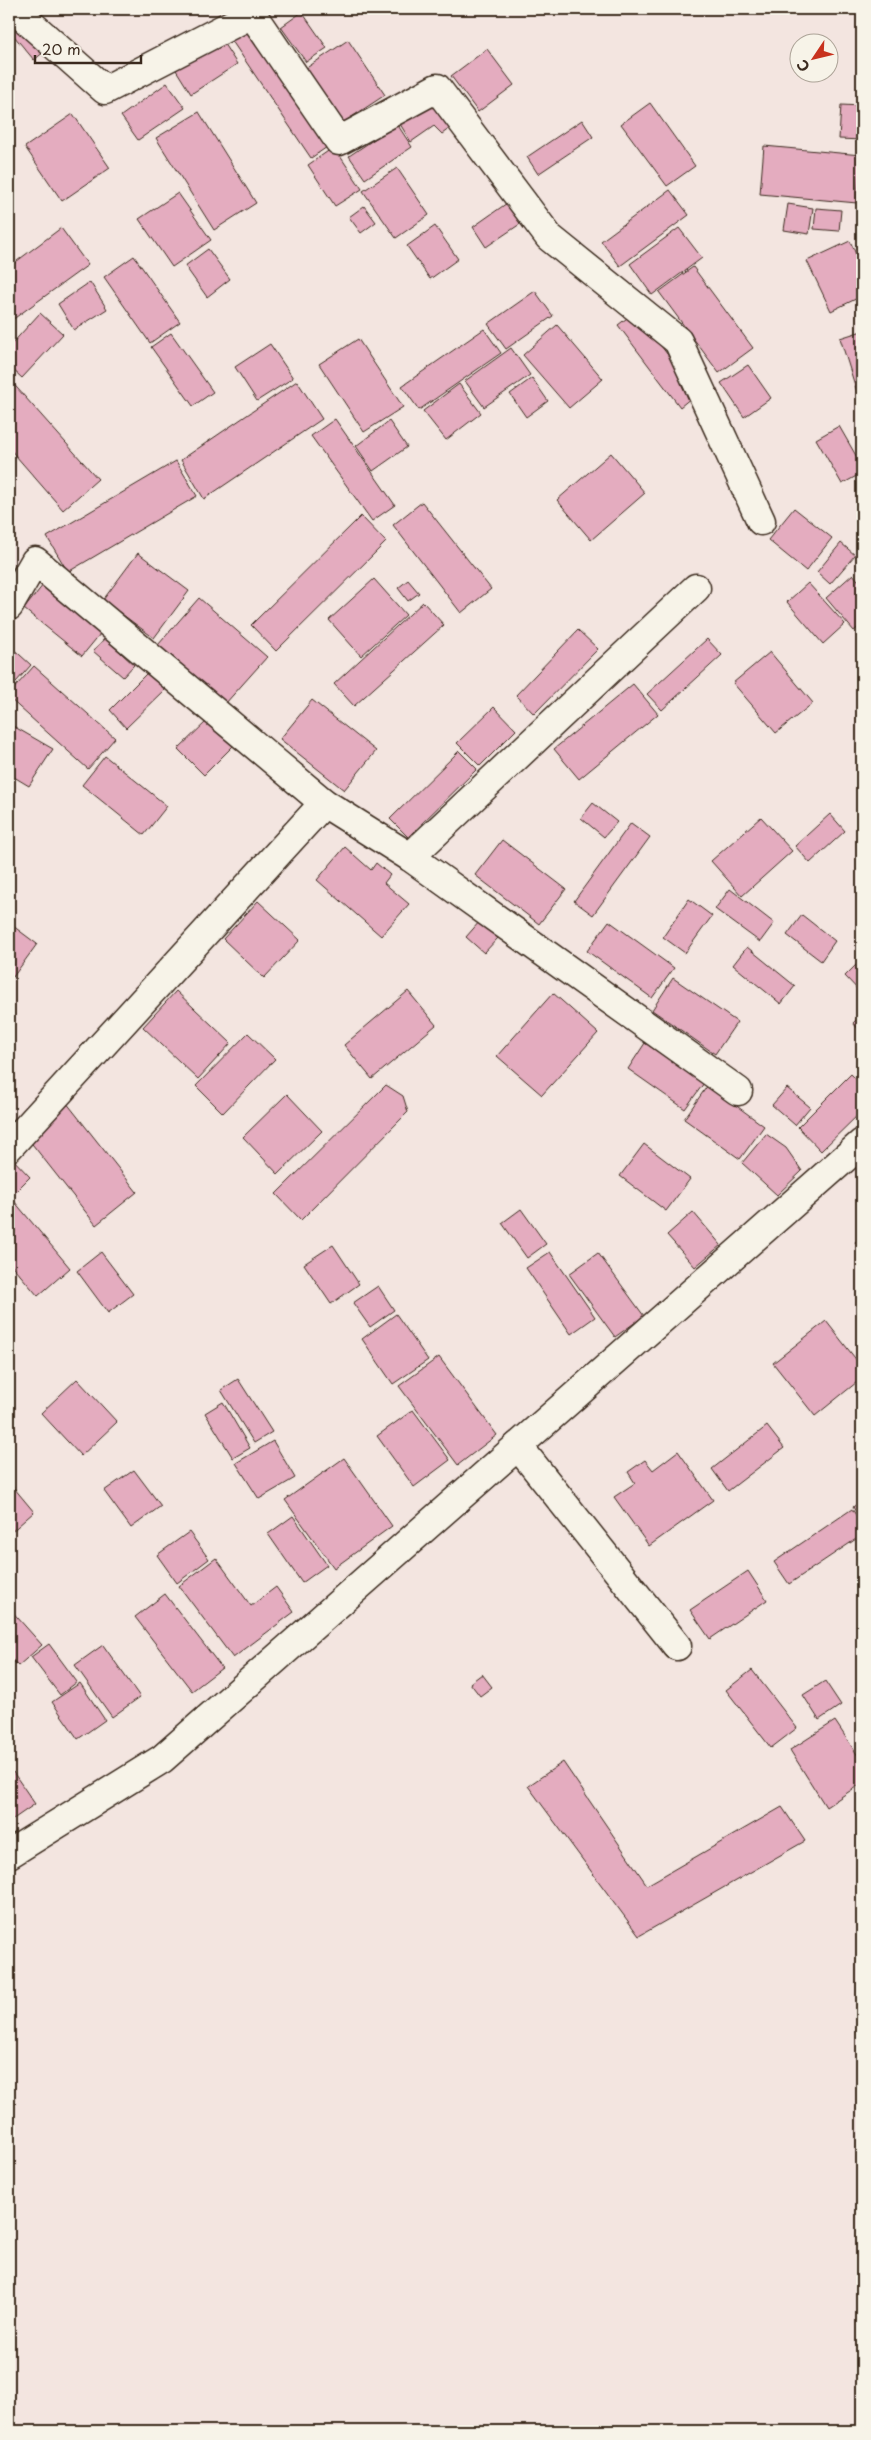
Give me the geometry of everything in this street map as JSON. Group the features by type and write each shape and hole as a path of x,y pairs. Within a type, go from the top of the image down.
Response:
{"street":[{"path":"14,9 105,90 252,14 339,141 437,88 549,237 678,341 761,521"},
{"path":"9,606 35,560 324,804 410,857 738,1091"},
{"path":"410,857 696,588"},
{"path":"9,1147 324,804"},
{"path":"9,1854 162,1760 862,1143"},
{"path":"518,1446 677,1646"}],"building":[{"path":"302,12 327,48 306,62 281,27"},
{"path":"9,22 50,47 34,60 9,30"},
{"path":"253,27 333,143 311,158 232,41"},
{"path":"348,40 385,95 338,126 302,71"},
{"path":"222,41 237,64 191,94 176,70"},
{"path":"487,49 514,85 478,112 451,76"},
{"path":"167,83 185,108 138,140 121,116"},
{"path":"650,103 695,166 667,186 621,124"},
{"path":"433,104 457,123 442,134 434,126 411,142 400,124"},
{"path":"841,105 862,106 862,140 839,139"},
{"path":"199,112 256,203 214,230 156,138"},
{"path":"73,114 110,168 62,201 25,147"},
{"path":"582,120 593,137 538,174 527,157"},
{"path":"397,124 412,147 365,179 349,156"},
{"path":"764,146 861,155 857,203 760,194"},
{"path":"334,147 362,189 335,206 308,165"},
{"path":"397,168 429,215 396,238 363,191"},
{"path":"670,190 689,215 620,266 601,241"},
{"path":"178,193 211,240 172,267 139,219"},
{"path":"510,201 523,222 486,247 473,227"},
{"path":"788,204 813,208 809,234 784,230"},
{"path":"364,206 376,222 361,233 349,217"},
{"path":"816,208 841,210 839,231 814,229"},
{"path":"435,226 458,259 430,279 407,246"},
{"path":"61,228 88,265 12,320 9,316 9,267"},
{"path":"679,228 702,258 652,295 630,264"},
{"path":"850,241 862,267 862,296 831,311 807,261"},
{"path":"208,249 230,279 207,297 185,266"},
{"path":"134,256 180,322 150,343 104,277"},
{"path":"693,267 753,348 719,373 659,292"},
{"path":"90,282 107,309 74,330 58,304"},
{"path":"535,291 553,316 506,349 488,324"},
{"path":"635,312 697,393 680,407 618,325"},
{"path":"40,313 63,334 22,378 9,366 9,347"},
{"path":"557,325 603,379 569,408 523,355"},
{"path":"484,329 501,353 419,410 402,386"},
{"path":"862,331 862,394 858,395 840,338"},
{"path":"171,333 213,392 193,406 151,347"},
{"path":"358,339 403,407 364,432 319,364"},
{"path":"270,344 293,378 257,401 235,367"},
{"path":"511,348 530,375 484,407 465,381"},
{"path":"748,365 771,398 744,417 721,383"},
{"path":"532,378 548,401 526,417 510,394"},
{"path":"9,379 98,479 63,510 9,448"},
{"path":"297,381 322,419 204,499 181,460"},
{"path":"459,384 481,413 446,440 423,411"},
{"path":"335,419 395,505 372,521 311,436"},
{"path":"389,421 407,447 373,471 356,446"},
{"path":"839,426 862,466 862,473 842,484 816,439"},
{"path":"611,453 645,493 591,540 557,500"},
{"path":"176,461 197,496 68,572 47,537"},
{"path":"422,502 491,589 461,613 393,525"},
{"path":"794,508 832,538 806,571 768,540"},
{"path":"361,516 386,542 276,651 251,625"},
{"path":"841,543 855,555 830,584 817,572"},
{"path":"138,553 189,591 154,638 103,600"},
{"path":"853,574 862,585 862,624 854,631 826,598"},
{"path":"374,579 406,615 361,656 329,620"},
{"path":"47,580 105,628 82,656 24,609"},
{"path":"408,580 419,593 408,601 398,588"},
{"path":"808,583 845,624 823,644 787,602"},
{"path":"199,598 267,657 225,704 158,645"},
{"path":"423,602 444,625 354,706 334,684"},
{"path":"862,629 862,642 856,635"},
{"path":"578,630 598,649 534,714 516,695"},
{"path":"105,638 134,665 123,677 93,651"},
{"path":"707,639 722,655 662,710 647,694"},
{"path":"9,645 31,665 9,690"},
{"path":"770,652 813,703 776,733 733,683"},
{"path":"34,666 115,738 88,769 9,698 9,694"},
{"path":"150,670 167,688 126,728 110,710"},
{"path":"633,684 658,714 579,779 554,749"},
{"path":"312,700 376,751 344,790 280,739"},
{"path":"494,707 516,730 480,766 457,743"},
{"path":"209,719 234,745 204,775 178,749"},
{"path":"13,726 53,749 29,786 9,774 9,733"},
{"path":"459,751 477,769 408,837 390,819"},
{"path":"105,756 167,806 144,835 82,785"},
{"path":"593,803 617,822 604,837 581,818"},
{"path":"830,814 845,831 810,863 795,846"},
{"path":"761,817 792,851 742,896 711,861"},
{"path":"631,823 650,837 593,915 574,901"},
{"path":"502,840 566,889 539,924 475,875"},
{"path":"345,847 371,870 376,863 390,875 384,883 409,904 381,936 317,880"},
{"path":"730,889 774,923 760,942 715,909"},
{"path":"689,899 712,916 685,953 663,937"},
{"path":"258,901 300,940 264,978 223,939"},
{"path":"802,915 835,941 821,961 787,935"},
{"path":"480,921 498,938 484,953 466,937"},
{"path":"609,921 674,968 652,998 587,951"},
{"path":"9,923 37,944 13,977 9,974"},
{"path":"747,947 795,986 781,1004 733,965"},
{"path":"862,959 862,994 845,976"},
{"path":"673,978 737,1022 715,1054 652,1010"},
{"path":"176,991 231,1043 198,1079 143,1027"},
{"path":"408,991 436,1025 372,1079 344,1045"},
{"path":"553,993 598,1033 542,1095 497,1056"},
{"path":"862,1014 862,1033 853,1023"},
{"path":"248,1033 275,1059 223,1113 196,1086"},
{"path":"645,1043 704,1083 685,1109 628,1069"},
{"path":"851,1074 862,1085 862,1111 821,1151 798,1127"},
{"path":"386,1085 403,1096 408,1112 301,1220 276,1194"},
{"path":"708,1085 764,1126 740,1159 684,1119"},
{"path":"787,1088 810,1107 795,1125 772,1105"},
{"path":"287,1094 322,1131 278,1174 243,1137"},
{"path":"66,1102 137,1192 96,1225 25,1135"},
{"path":"766,1134 786,1148 802,1171 777,1195 742,1163"},
{"path":"644,1144 690,1179 666,1211 620,1176"},
{"path":"10,1156 30,1177 9,1198 9,1158"},
{"path":"14,1201 70,1268 38,1296 9,1262 9,1205"},
{"path":"521,1209 546,1244 527,1258 502,1223"},
{"path":"693,1212 721,1245 695,1267 667,1235"},
{"path":"862,1236 862,1252 855,1242"},
{"path":"333,1245 359,1284 331,1304 304,1264"},
{"path":"101,1252 133,1294 108,1313 77,1271"},
{"path":"550,1252 595,1317 571,1334 526,1268"},
{"path":"598,1253 644,1316 615,1337 569,1274"},
{"path":"378,1286 394,1310 370,1327 353,1303"},
{"path":"9,1305 15,1313 9,1318"},
{"path":"396,1314 428,1360 393,1384 362,1339"},
{"path":"826,1321 862,1367 862,1378 815,1416 773,1363"},
{"path":"439,1357 497,1435 458,1465 399,1386"},
{"path":"77,1379 117,1422 81,1456 41,1413"},
{"path":"238,1379 272,1432 254,1443 221,1390"},
{"path":"223,1402 250,1448 233,1458 205,1413"},
{"path":"413,1410 450,1460 414,1487 377,1436"},
{"path":"767,1426 784,1448 728,1491 712,1469"},
{"path":"273,1441 295,1478 259,1499 236,1463"},
{"path":"678,1451 713,1500 649,1546 614,1497 635,1483 628,1472 645,1460 653,1470"},
{"path":"344,1458 392,1526 334,1568 285,1500"},
{"path":"134,1470 161,1506 131,1528 104,1491"},
{"path":"9,1482 34,1512 9,1534"},
{"path":"862,1500 862,1521 853,1507"},
{"path":"852,1509 862,1524 862,1535 789,1584 774,1562"},
{"path":"293,1516 327,1565 302,1583 268,1534"},
{"path":"189,1532 209,1559 177,1583 157,1555"},
{"path":"216,1558 251,1606 276,1587 294,1612 233,1658 179,1586"},
{"path":"748,1571 767,1600 710,1639 690,1610"},
{"path":"165,1594 222,1668 192,1691 135,1617"},
{"path":"9,1608 42,1645 18,1666 9,1656"},
{"path":"49,1644 77,1682 60,1695 31,1657"},
{"path":"103,1645 140,1697 112,1717 75,1665"},
{"path":"752,1670 797,1728 771,1748 726,1690"},
{"path":"482,1674 492,1687 480,1696 470,1683"},
{"path":"825,1681 841,1705 819,1720 803,1695"},
{"path":"80,1683 105,1720 78,1739 52,1702"},
{"path":"835,1721 862,1762 862,1783 826,1807 790,1750"},
{"path":"563,1762 647,1885 782,1807 805,1841 639,1936 528,1786"},
{"path":"13,1772 35,1804 9,1822 9,1774"}]}
